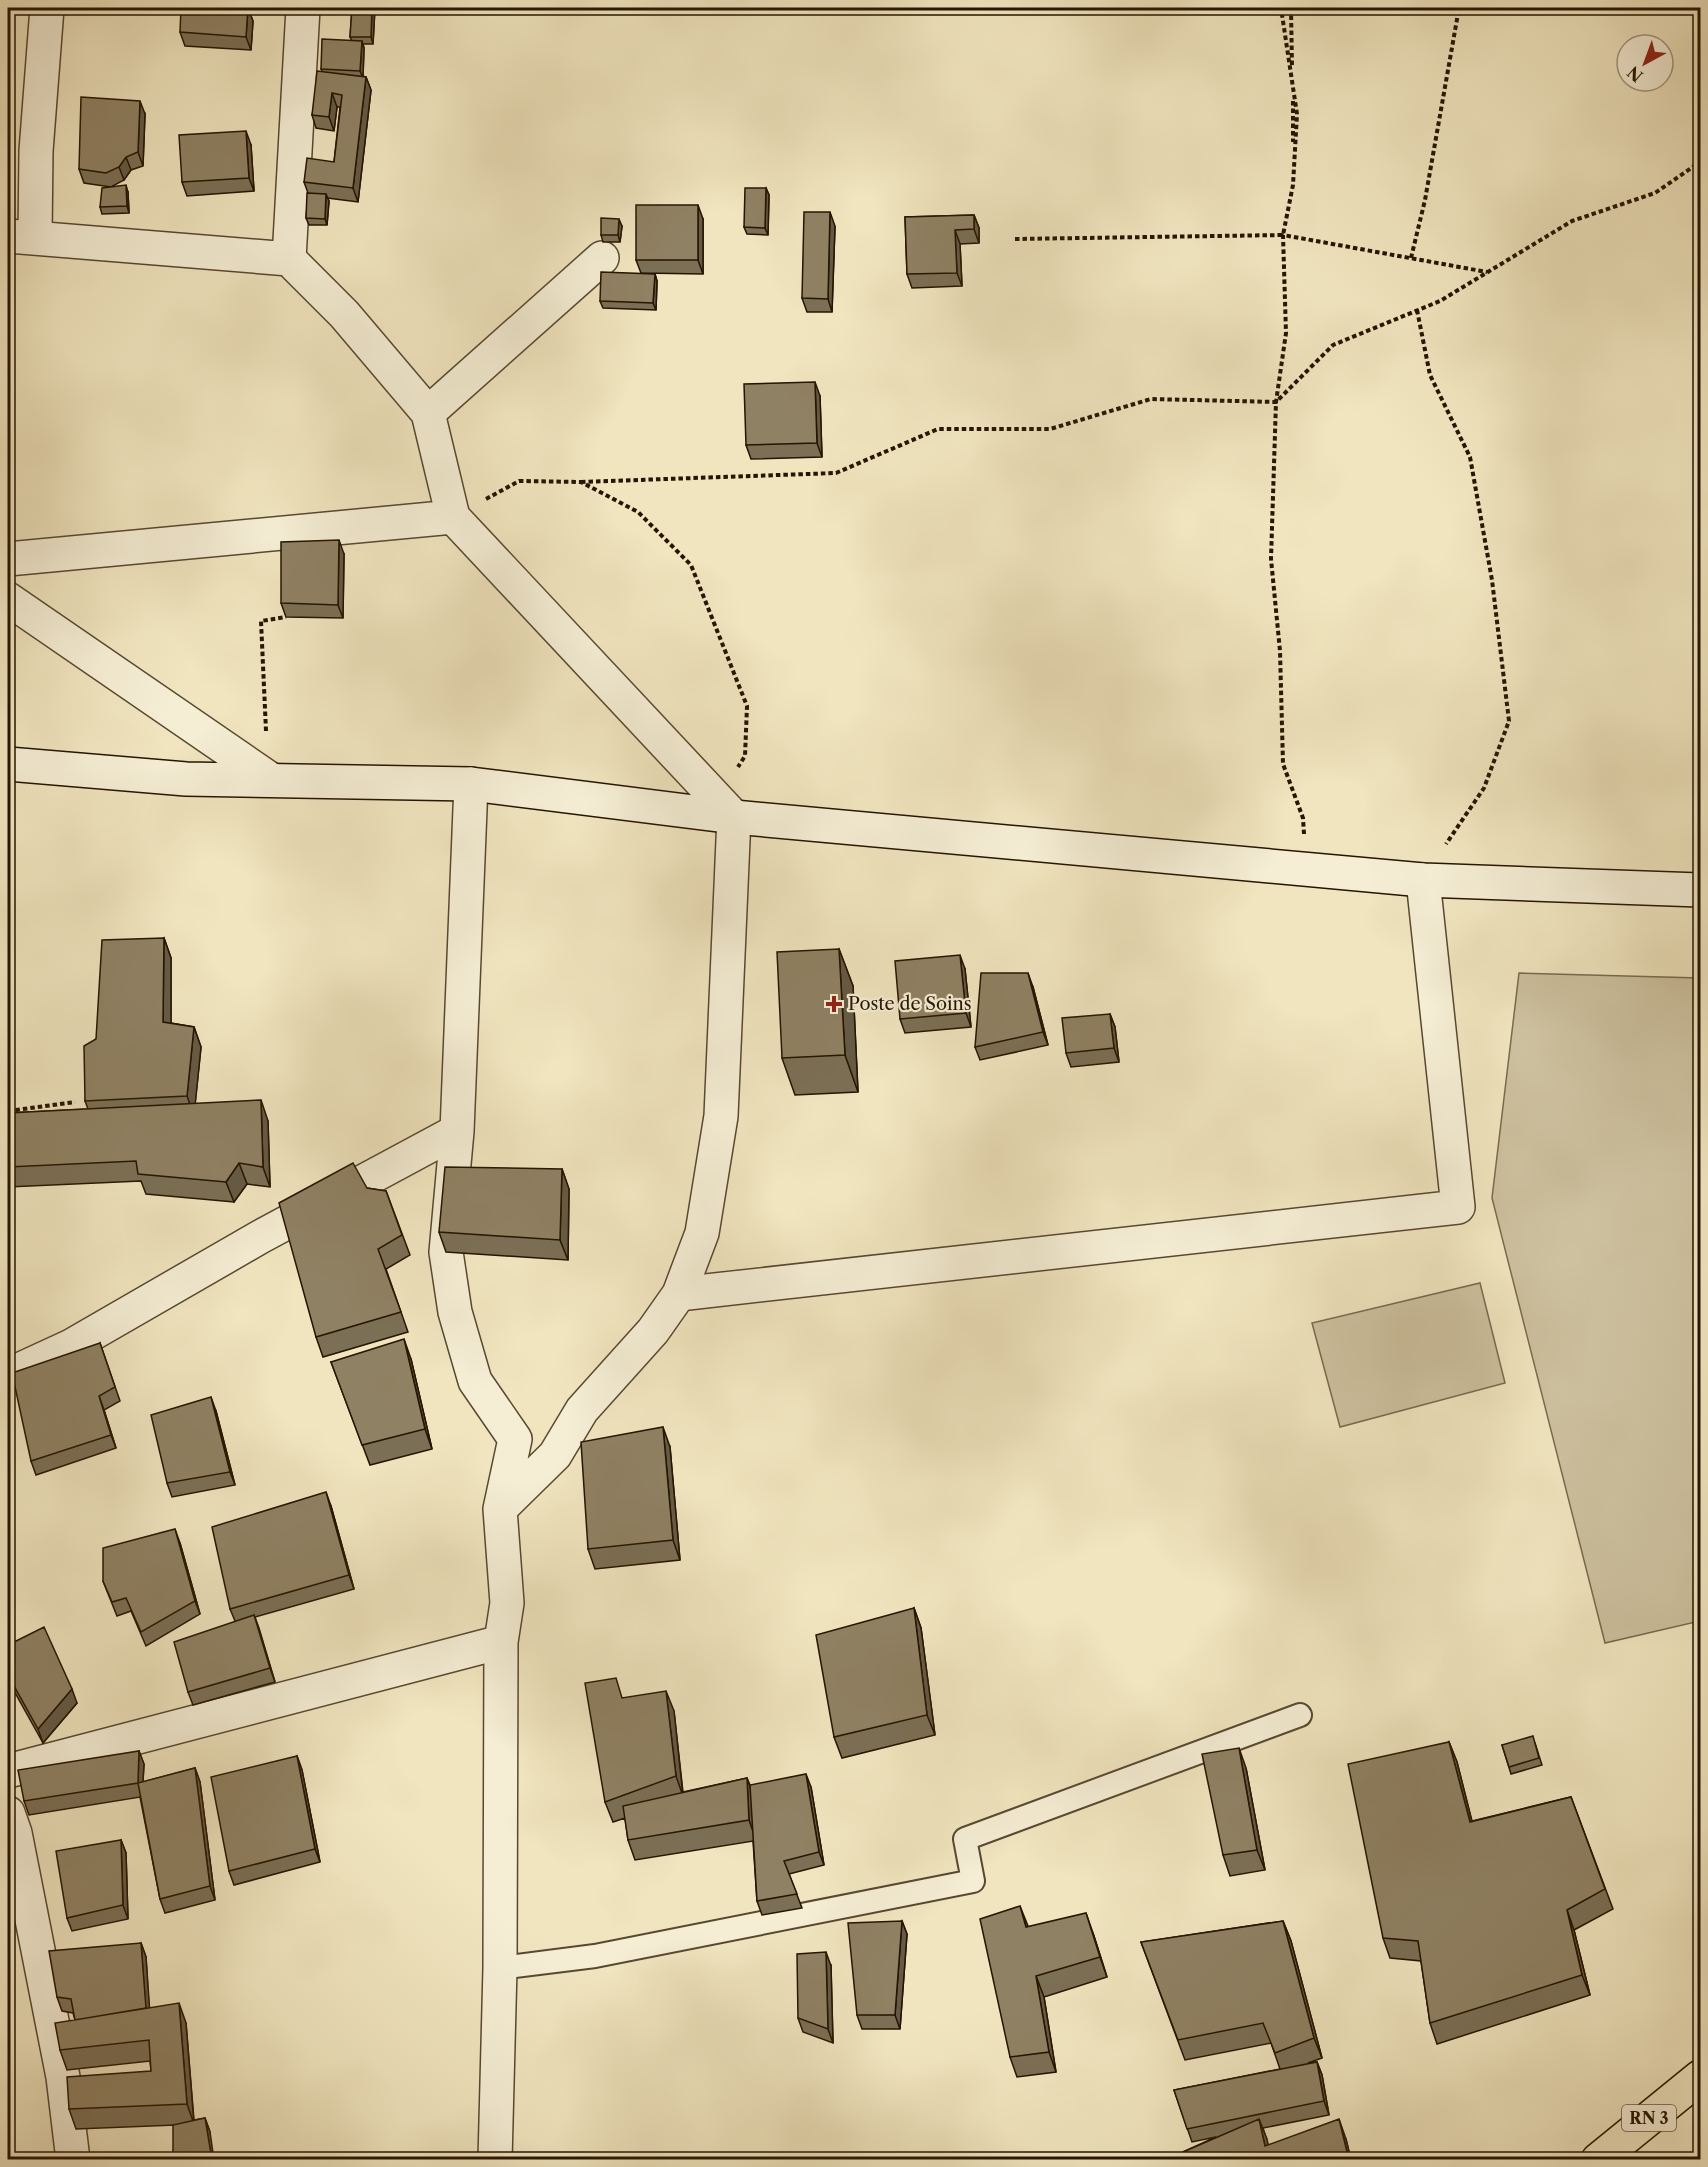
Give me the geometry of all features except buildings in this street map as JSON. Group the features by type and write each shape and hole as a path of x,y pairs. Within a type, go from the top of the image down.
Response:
{"highway":[{"name":"RN 3","path":"1598,2160 1701,2077"}],"street":[{"path":"47,8 36,151 21,236 289,259 344,314 428,413 453,517 734,817 721,1116 702,1233 679,1294 652,1331 582,1410 555,1455 500,1509"},
{"path":"289,259 303,8"},
{"path":"428,413 602,258"},
{"path":"8,559 453,517"},
{"path":"8,599 270,779"},
{"path":"8,764 186,779 471,784 734,817 1307,867 1423,880 1701,890"},
{"path":"471,784 458,1131 446,1252 455,1312 475,1381 515,1439 500,1509 507,1603 501,1642 500,1968 495,2160"},
{"path":"679,1294 1458,1207 1423,880"},
{"path":"8,1375 71,1346 260,1238 458,1131"},
{"path":"8,1771 501,1642"},
{"path":"8,1813 15,1833 63,2077 73,2160"}],"lane":[{"path":"500,1968 595,1956 973,1881 965,1839 1300,1715"}],"path":[{"path":"1281,8 1296,114 1293,185 1283,235 1286,333 1276,402 1271,559 1280,651 1282,764 1303,818 1307,867"},
{"path":"1291,8 1293,185"},
{"path":"1411,258 1425,200 1459,8"},
{"path":"453,517 519,481 581,482 836,473 938,429 1050,429 1151,399 1276,402 1333,345 1440,301 1572,220 1655,193 1701,162"},
{"path":"1015,239 1283,235 1488,272"},
{"path":"1417,310 1430,375 1470,457 1492,580 1509,721 1484,788 1423,880"},
{"path":"581,482 639,512 691,565 747,706 745,756 725,789 734,817"},
{"path":"270,779 261,621 286,617"},
{"path":"8,1111 75,1101"}],"shaded area":[{"path":"1519,973 1700,978 1700,1621 1605,1643 1492,1198"},
{"path":"1480,1283 1505,1383 1340,1427 1312,1323"}],"place":[{"name":"Poste de Soins","path":"834,1004"}]}
